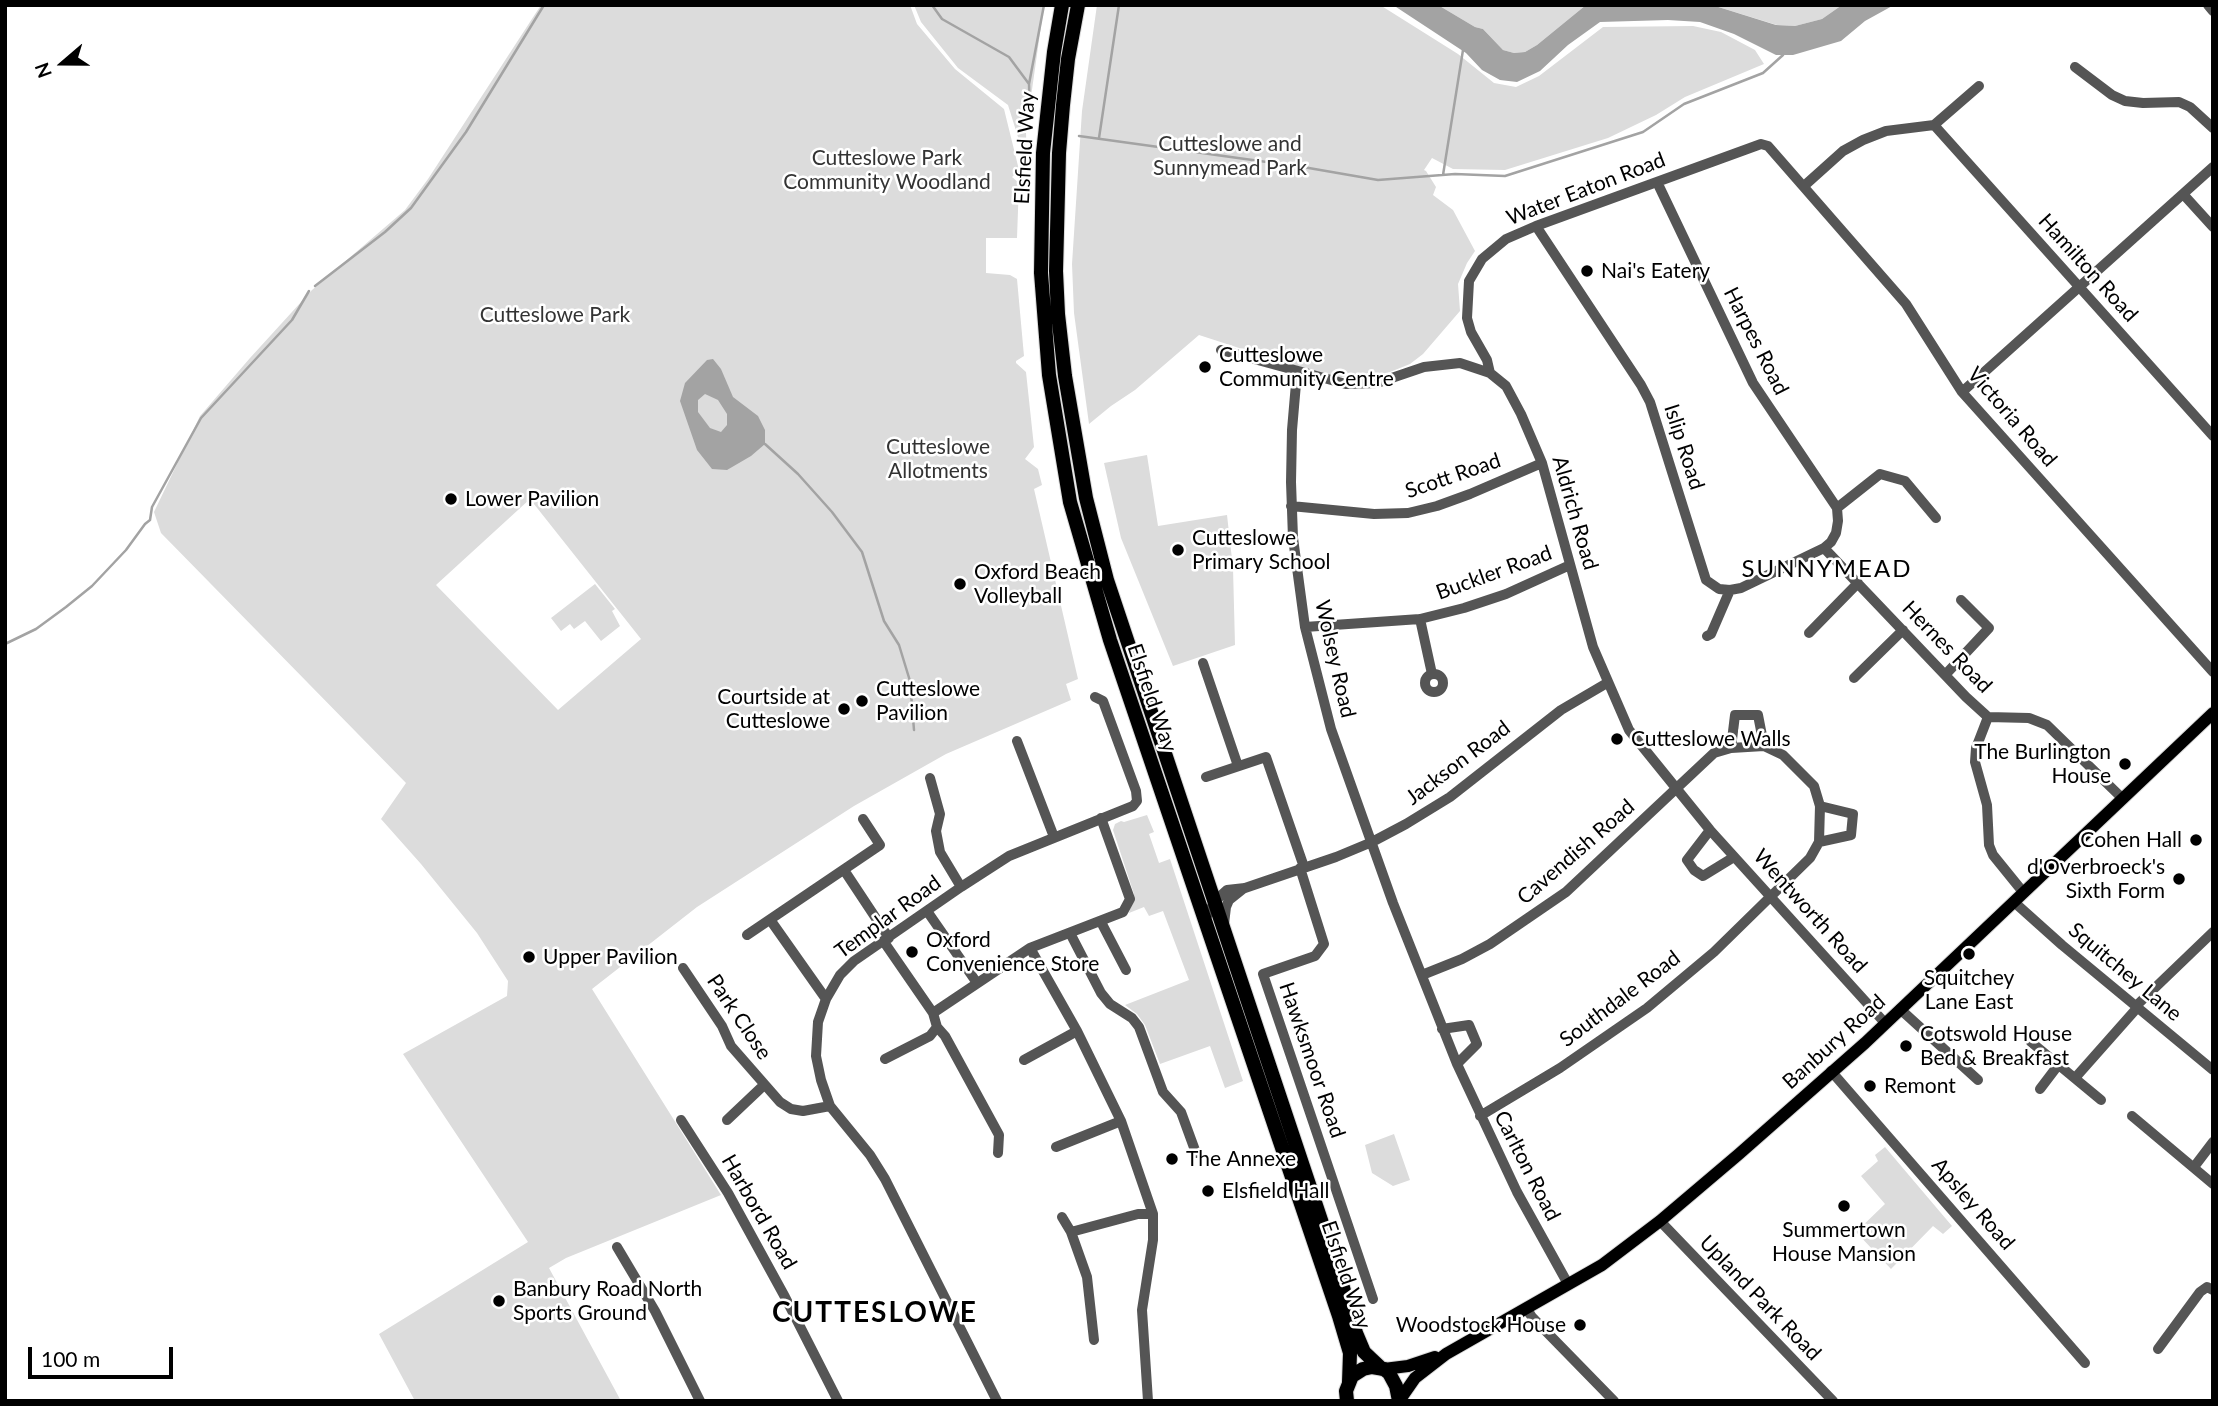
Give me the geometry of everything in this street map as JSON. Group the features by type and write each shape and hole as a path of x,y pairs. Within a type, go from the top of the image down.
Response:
{"highway":[{"name":"Elsfield Way","path":"1062,5 1043,153 1041,273 1043,316 1057,432 1070,502 1110,640 1350,1353 1345,1394"},
{"name":"Elsfield Way","path":"1078,5 1067,70 1059,166 1056,271 1065,376 1086,498 1107,580 1340,1277 1356,1333 1367,1356 1393,1378 1399,1401"},
{"path":"1345,1394 1355,1373 1363,1369 1383,1369"}],"main road":[{"name":"Banbury Road","path":"1399,1401 1415,1378 1446,1354 1602,1265 1740,1154 1885,1023 2122,798 2210,719"},
{"name":"Banbury Road","path":"1383,1369 1408,1366 1446,1354"}],"street":[{"path":"2208,5 2213,10"},
{"path":"2076,68 2112,95 2125,101 2179,102 2190,107 2213,128"},
{"path":"1804,186 1843,151 1863,140 1886,131 1934,125 1979,86"},
{"name":"Hamilton Road","path":"1934,125 2213,436"},
{"name":"Water Eaton Road","path":"1467,317 1469,281 1482,259 1506,239 1761,144 1768,146"},
{"name":"Victoria Road","path":"1768,146 1906,304 1962,392 2213,672"},
{"path":"1962,392 2213,167"},
{"name":"Harpes Road","path":"1657,182 1753,383 1837,508"},
{"path":"2183,194 2213,227"},
{"name":"Islip Road","path":"1536,226 1641,385 1650,402 1706,580 1719,589 1730,590"},
{"name":"Aldrich Road","path":"1467,317 1471,332 1487,360 1490,373 1506,386 1542,463 1593,647 1629,730"},
{"path":"1221,350 1346,384 1377,383 1424,366 1460,363 1490,373"},
{"name":"Wolsey Road","path":"1297,372 1292,430 1291,506 1305,627 1331,729 1393,903"},
{"name":"Scott Road","path":"1291,506 1374,514 1408,513 1470,495 1542,463"},
{"path":"1707,636 1711,634 1730,590 1741,588 1824,548 1836,533 1837,508 1880,474 1905,481 1936,517"},
{"name":"Hernes Road","path":"1824,548 1966,697 1989,717 2029,718 2047,725 2122,798"},
{"name":"Buckler Road","path":"1305,627 1420,619 1506,594 1570,565"},
{"path":"1809,633 1858,583"},
{"path":"1946,674 1989,628 1961,600"},
{"path":"1420,619 1432,674"},
{"path":"1854,678 1903,630"},
{"path":"1203,663 1238,766"},
{"name":"Jackson Road","path":"1215,901 1227,890 1245,888 1302,868 1372,842 1406,824 1450,797 1561,710 1607,682"},
{"name":"Templar Road","path":"997,1401 885,1179 870,1155 830,1106 816,1056 818,1022 826,999 840,975 854,961 961,887 1009,856 1133,806 1137,801 1136,791 1103,701 1095,697"},
{"path":"1764,746 1758,715 1735,715 1731,748 1764,746 1783,755 1814,786 1820,806 1819,842 1851,835 1853,814 1820,806"},
{"name":"Squitchey Lane","path":"1989,717 1976,748 1975,762 1987,805 1989,845 2018,897 2137,1007 2213,1070"},
{"name":"Wentworth Road","path":"1629,730 1710,830 1885,1023"},
{"path":"1017,741 1054,837"},
{"name":"Cavendish Road","path":"1422,975 1490,944 1542,910 1566,892 1714,753 1731,748"},
{"path":"1206,777 1266,757 1302,868"},
{"path":"930,778 940,814 936,831 940,852 961,887"},
{"path":"933,1013 1030,948 1123,912 1130,899 1101,818"},
{"path":"747,935 880,845 863,819"},
{"name":"Wentworth Road","path":"1710,830 1687,860 1694,870 1703,876 1734,857"},
{"name":"Southdale Road","path":"1480,1116 1560,1069 1639,1014 1714,952 1810,858 1819,842"},
{"name":"Hawksmoor Road","path":"1302,868 1324,944 1315,956 1263,974 1373,1299"},
{"path":"844,870 933,1013 937,1027 945,1036 999,1135 998,1153"},
{"path":"1223,927 1229,900 1245,888"},
{"path":"1205,919 1215,901"},
{"name":"Carlton Road","path":"1393,903 1442,1029 1480,1116 1517,1192 1568,1284"},
{"path":"927,911 977,984"},
{"path":"771,921 826,999"},
{"path":"1101,922 1126,970"},
{"path":"2075,1078 2137,1007 2213,932"},
{"path":"1070,933 1101,993 1110,1004 1132,1018 1139,1027 1163,1092 1181,1112 1196,1153"},
{"path":"1030,948 1077,1031 1121,1121 1153,1214 1153,1240 1142,1310 1148,1401"},
{"name":"Park Close","path":"683,968 722,1026 731,1046 780,1102 792,1109 803,1111 830,1106"},
{"path":"1900,1009 1978,1080"},
{"path":"1442,1029 1469,1026 1477,1044 1457,1064"},
{"path":"885,1059 930,1036 937,1027"},
{"path":"1024,1060 1077,1031"},
{"path":"2031,1042 2101,1101"},
{"path":"2040,1089 2059,1064"},
{"name":"Apsley Road","path":"1831,1071 2085,1363"},
{"name":"Park Close","path":"727,1120 764,1086"},
{"path":"2132,1116 2213,1184"},
{"name":"Harbord Road","path":"681,1120 728,1193 838,1401"},
{"path":"1056,1147 1121,1121"},
{"path":"2194,1167 2213,1142"},
{"path":"1071,1232 1138,1214 1153,1214"},
{"path":"1062,1217 1071,1232 1087,1277 1094,1340"},
{"name":"Upland Park Road","path":"1660,1221 1833,1401"},
{"path":"617,1247 655,1311 700,1401"},
{"path":"2162,1348 2200,1292 2207,1287 2213,1290"},
{"path":"1526,1308 1559,1346 1614,1401"}],"green space":[{"name":"Cutteslowe Park","path":"541,5 910,5 917,24 955,69 1004,109 1019,170 1012,177 1019,183 1017,238 986,238 986,273 1010,275 1017,279 1024,356 1016,363 1026,372 1034,447 1025,459 1038,469 1042,485 1034,489 1078,679 1066,684 1071,700 946,754 854,806 697,907 592,989 721,1195 566,1258 549,1268 621,1401 415,1401 379,1334 528,1242 403,1054 507,996 508,981 477,933 381,819 406,783 161,533 154,512 200,416 312,290 405,210","holes":["530,499 641,639 558,710 436,585"]},
{"path":"914,5 1044,5 1026,132 1027,166 1008,105 958,68 921,22"},
{"name":"Cutteslowe and Sunnymead Park","path":"1097,5 1380,5 1458,54 1494,83 1516,87 1539,76 1603,27 1693,26 1721,32 1755,50 1764,64 1685,97 1656,115 1608,138 1505,170 1453,169 1432,158 1424,170 1436,187 1433,195 1453,210 1475,251 1458,284 1460,311 1423,354 1410,364 1375,378 1337,377 1199,335 1135,390 1089,424 1074,313 1072,264 1082,111"},
{"path":"1438,5 1586,5 1537,45 1525,52 1514,53 1503,50 1483,29"},
{"path":"1712,5 1842,5 1822,19 1795,26 1777,25"},
{"path":"1147,455 1158,526 1227,515 1233,568 1235,645 1173,666 1121,538 1104,463"},
{"path":"595,584 615,609 612,611 620,626 601,641 585,621 574,629 570,624 561,631 551,618"},
{"path":"1147,815 1154,832 1149,834 1159,863 1170,859 1243,1081 1225,1088 1210,1046 1160,1064 1145,1025 1137,1014 1125,1005 1189,980 1163,911 1149,916 1144,907 1129,913 1134,894 1113,830 1115,824 1121,821"},
{"path":"1394,1134 1410,1180 1393,1186 1372,1173 1365,1145"},
{"path":"1885,1147 1952,1226 1943,1234 1933,1226 1891,1269 1856,1232 1885,1204 1861,1176 1878,1161 1875,1155"}],"shaded area":[{"path":"1393,5 1438,5 1483,29 1503,50 1514,53 1525,52 1537,45 1586,5 1712,5 1776,25 1795,26 1822,19 1842,5 1894,5 1865,21 1841,41 1793,55 1776,55 1734,34 1700,22 1600,22 1568,45 1540,71 1517,82 1500,80 1482,70 1466,53"},
{"path":"713,359 721,369 733,397 758,416 765,430 765,444 727,470 712,469 697,450 680,401 685,383 707,360","holes":["705,394 718,400 727,414 727,425 721,432 710,428 698,412 698,400"]}],"waterway":[{"path":"315,286 385,232 411,208 466,132 544,5"},
{"path":"932,5 942,19 1009,57 1029,84"},
{"path":"1030,119 1029,84 1044,5"},
{"path":"1099,138 1119,5"},
{"path":"1443,175 1463,50"},
{"path":"1079,136 1378,180 1455,174 1505,176 1643,132 1684,104 1763,73 1783,55"},
{"path":"5,644 36,629 66,607 92,586 126,550 150,520 152,507 201,418 292,320 309,291"},
{"path":"765,444 798,474 832,512 862,552 884,621 899,645 910,681 914,730"}],"place":[{"name":"Nai's Eatery","path":"1587,271"},
{"name":"Cutteslowe Community Centre","path":"1205,367"},
{"name":"Lower Pavilion","path":"451,499"},
{"name":"Cutteslowe Primary School","path":"1178,550"},
{"name":"Oxford Beach Volleyball","path":"960,584"},
{"name":"Cutteslowe Pavilion","path":"862,701"},
{"name":"Courtside at Cutteslowe","path":"844,709"},
{"name":"Cutteslowe Walls","path":"1617,739"},
{"name":"The Burlington House","path":"2125,764"},
{"name":"Cohen Hall","path":"2196,840"},
{"name":"d'Overbroeck's Sixth Form","path":"2179,879"},
{"name":"Oxford Convenience Store","path":"912,952"},
{"name":"Squitchey Lane East","path":"1969,954"},
{"name":"Upper Pavilion","path":"529,957"},
{"name":"Cotswold House Bed & Breakfast","path":"1906,1046"},
{"name":"Remont","path":"1870,1086"},
{"name":"The Annexe","path":"1172,1159"},
{"name":"Elsfield Hall","path":"1208,1191"},
{"name":"Summertown House Mansion","path":"1844,1206"},
{"name":"Banbury Road North Sports Ground","path":"499,1301"},
{"name":"Woodstock House","path":"1580,1325"}],"district":[{"name":"SUNNYMEAD","path":"1827,569"},
{"name":"CUTTESLOWE","path":"875,1313"}],"park label":[{"name":"Cutteslowe Park Community Woodland","path":"887,170"},
{"name":"Cutteslowe Allotments","path":"938,459"}]}
